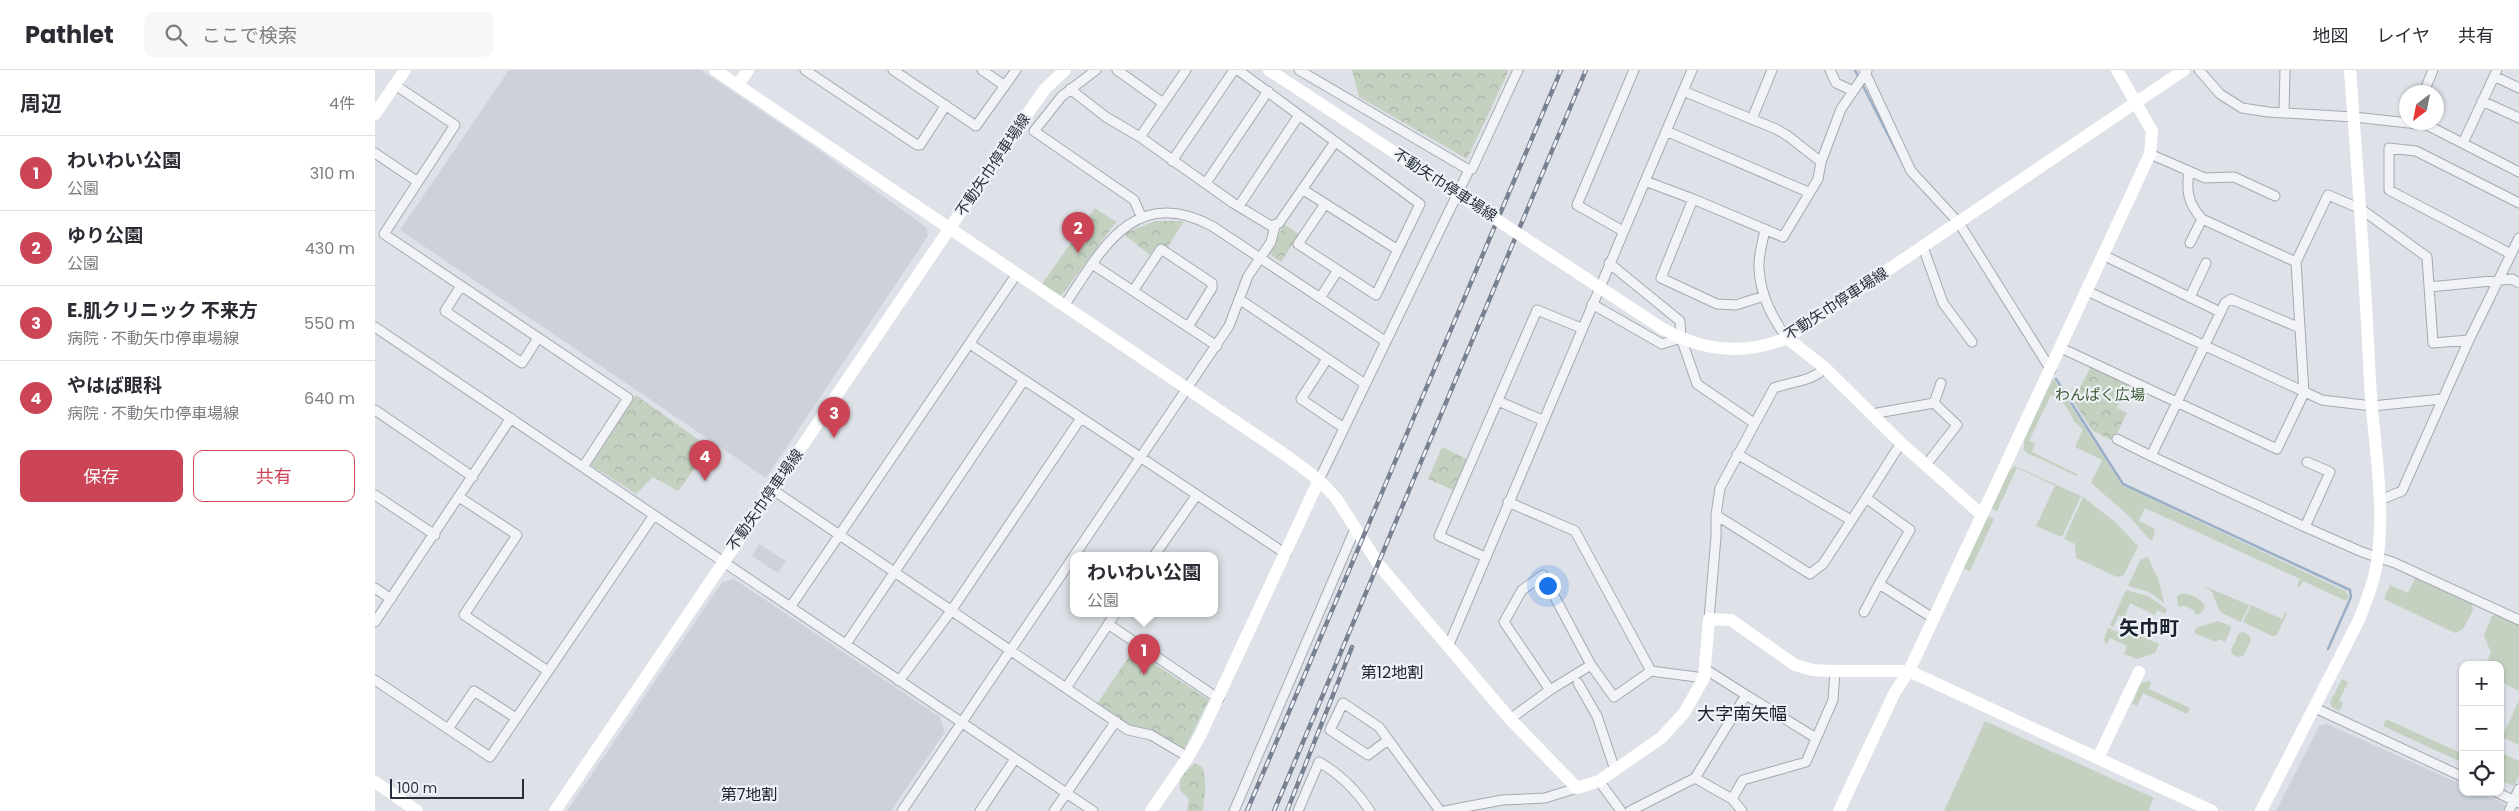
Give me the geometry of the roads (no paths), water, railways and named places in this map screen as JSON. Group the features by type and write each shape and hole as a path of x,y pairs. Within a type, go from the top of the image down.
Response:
{"street":[{"path":"375,114 405,70"},
{"path":"715,70 1319,480 1336,498 1379,565 1510,719 1577,788"},
{"path":"738,85 748,70"},
{"path":"805,70 917,145 920,145 946,105"},
{"path":"893,70 979,125 1015,70"},
{"path":"982,70 1005,86"},
{"name":"不動矢巾停車場線","path":"555,811 723,560 773,490 1037,100 1065,70"},
{"path":"1096,70 1070,89 1034,131 1134,200 1142,218"},
{"path":"1117,70 1163,103"},
{"path":"1140,137 1186,70"},
{"path":"1172,162 1236,70 1268,91 1420,204 1375,295 1298,244 1325,204"},
{"name":"不動矢巾停車場線","path":"1269,70 1663,329 1681,338 1725,349 1747,350 1769,345 1787,338 2184,70"},
{"path":"1299,70 1469,170"},
{"path":"1151,811 1188,757 1219,698 1319,480 1469,170 1472,169 1518,70"},
{"path":"1623,231 1577,205 1634,70"},
{"path":"1448,646 1542,420 1692,70"},
{"path":"1752,119 1772,70"},
{"path":"1830,70 1836,83 1861,77"},
{"path":"1843,810 1895,692 1909,671 2051,370 2150,154 2152,131 2117,70"},
{"path":"2199,70 2220,94 2242,108 2399,123"},
{"path":"2284,112 2285,70"},
{"path":"2261,811 2359,620 2370,592 2378,556 2380,500 2371,406 2361,210 2350,70"},
{"path":"2427,85 2433,70"},
{"path":"2463,143 2496,73 2519,88"},
{"path":"1645,181 1783,237 1818,179 1821,162 1841,109 1861,77"},
{"path":"1861,77 1911,171 1959,223 2051,370"},
{"path":"395,85 455,125 384,234 628,398 583,467"},
{"path":"1070,89 1106,117 1140,137 1172,162 1271,226 1275,226"},
{"path":"1207,183 1268,91"},
{"path":"1683,91 1788,136 1821,162"},
{"path":"2482,101 2519,118"},
{"path":"1239,206 1299,115"},
{"path":"2437,130 2519,172"},
{"path":"1666,131 1809,192"},
{"path":"1077,552 1217,346 1234,316 1249,276 1274,235 1275,226 1335,142"},
{"path":"2511,254 2389,190 2389,148 2416,151 2519,204"},
{"path":"375,153 418,182"},
{"path":"2150,154 2205,178 2234,177 2275,196"},
{"path":"2189,171 2186,190 2191,206 2202,219 2297,262"},
{"path":"1302,189 1397,250"},
{"path":"2061,348 2277,449 2304,393 2297,262 2328,195 2361,210 2427,257 2433,343 2469,340"},
{"path":"1693,199 1661,278 1717,304 1736,305 1764,296"},
{"path":"1064,306 1092,264 1117,232 1142,218 1170,213 1199,219 1385,342"},
{"path":"2190,243 2202,219"},
{"path":"1765,229 1758,267 1764,296 1787,338 1825,368 1901,443 1982,515"},
{"path":"2380,500 2402,491 2469,340 2519,238"},
{"path":"1923,247 1943,303 1971,342"},
{"path":"1133,291 1161,249 1211,283 1212,288 1188,327"},
{"path":"2103,255 2220,312"},
{"path":"1609,263 1680,321 1681,338 1697,384 1754,423"},
{"path":"2190,297 2206,263"},
{"path":"1092,264 1217,346"},
{"path":"1320,298 1338,270"},
{"path":"791,606 1016,274"},
{"path":"2429,287 2512,279 2519,283"},
{"path":"461,286 445,311 522,363 538,338"},
{"path":"2087,291 2322,400 2371,406 2442,399"},
{"path":"2151,456 2225,302 2231,299 2300,328"},
{"path":"1239,300 1365,384"},
{"path":"1592,304 1662,344 1681,338"},
{"path":"1485,557 1439,536 1537,310 1581,328"},
{"path":"375,327 1093,811"},
{"path":"970,344 1196,496 1286,554"},
{"path":"1327,359 1301,399 1344,428"},
{"path":"1445,811 1502,800 1545,798 1599,781 1661,738 1684,713 1705,673 1716,538 1715,515 1720,488 1774,388 1814,378 1825,368"},
{"path":"846,644 1024,380"},
{"path":"1934,403 1941,383"},
{"path":"1498,401 1542,420"},
{"path":"1872,414 1934,403"},
{"path":"1926,465 1957,425 1934,403"},
{"path":"375,410 473,477"},
{"path":"375,622 435,535 511,418"},
{"path":"899,681 951,611 1081,418"},
{"path":"2117,439 2305,527 2362,552 2378,556 2519,620"},
{"path":"1715,515 1810,574 1823,564 1901,443"},
{"path":"1737,454 1851,520"},
{"path":"2305,527 2331,472 2307,462"},
{"path":"773,490 1128,730 1151,735 1188,757"},
{"path":"375,495 435,535"},
{"path":"1157,552 1196,496"},
{"path":"459,497 517,535 464,615 548,671"},
{"path":"1864,612 1910,530 1866,498"},
{"path":"1508,502 1575,531 1651,671"},
{"path":"375,680 490,758 653,515"},
{"path":"1234,811 1355,529"},
{"path":"902,811 1070,562"},
{"path":"1549,690 1504,622 1521,590 1543,575 1591,665 1614,697 1651,671 1705,673 1746,695 1817,738"},
{"path":"1879,584 1933,618"},
{"path":"375,588 391,599"},
{"path":"1067,688 1113,617"},
{"path":"1709,619 1731,620 1795,665 1813,670 1909,671 2213,811"},
{"path":"1108,624 1219,698"},
{"path":"1510,719 1549,690 1591,665"},
{"path":"1732,799 1743,780 1806,762 1833,700 1835,671"},
{"path":"2098,758 2139,672"},
{"path":"1578,683 1597,716 1615,770"},
{"path":"448,729 474,690 517,718"},
{"path":"1630,811 1695,778 1746,695"},
{"path":"1388,740 1368,755 1330,730 1343,703 1379,727 1440,811"},
{"path":"2315,708 2459,775"},
{"path":"1054,811 1116,722"},
{"path":"980,811 1015,759"},
{"path":"1298,811 1319,762 1335,771 1361,798 1370,811"},
{"path":"1695,778 1732,799 1742,811"},
{"path":"1599,781 1621,811"},
{"path":"375,782 417,811"},
{"path":"2509,811 2516,802 2519,789"},
{"path":"2504,796 2516,802"}],"waterway":[{"path":"1855,70 1859,79"},
{"path":"1862,84 1904,166"},
{"path":"2056,379 2123,484 2350,590 2351,597 2328,649"}],"railway":[{"path":"1247,811 1561,70"},
{"path":"1274,811 1586,70"},
{"path":"1287,811 1352,647"}],"place":[{"name":"ゆり公園","path":"1078,253"},
{"name":"E.肌クリニック 不来方","path":"834,438"},
{"name":"やはば眼科","path":"705,481"},
{"name":"わいわい公園","path":"1144,675"}],"district":[{"name":"矢巾町","path":"2149,628"},
{"name":"第12地割","path":"1392,672"},
{"name":"大字南矢幅","path":"1742,714"},
{"name":"第7地割","path":"749,794"}],"park label":[{"name":"わんぱく広場","path":"2100,395"}]}
